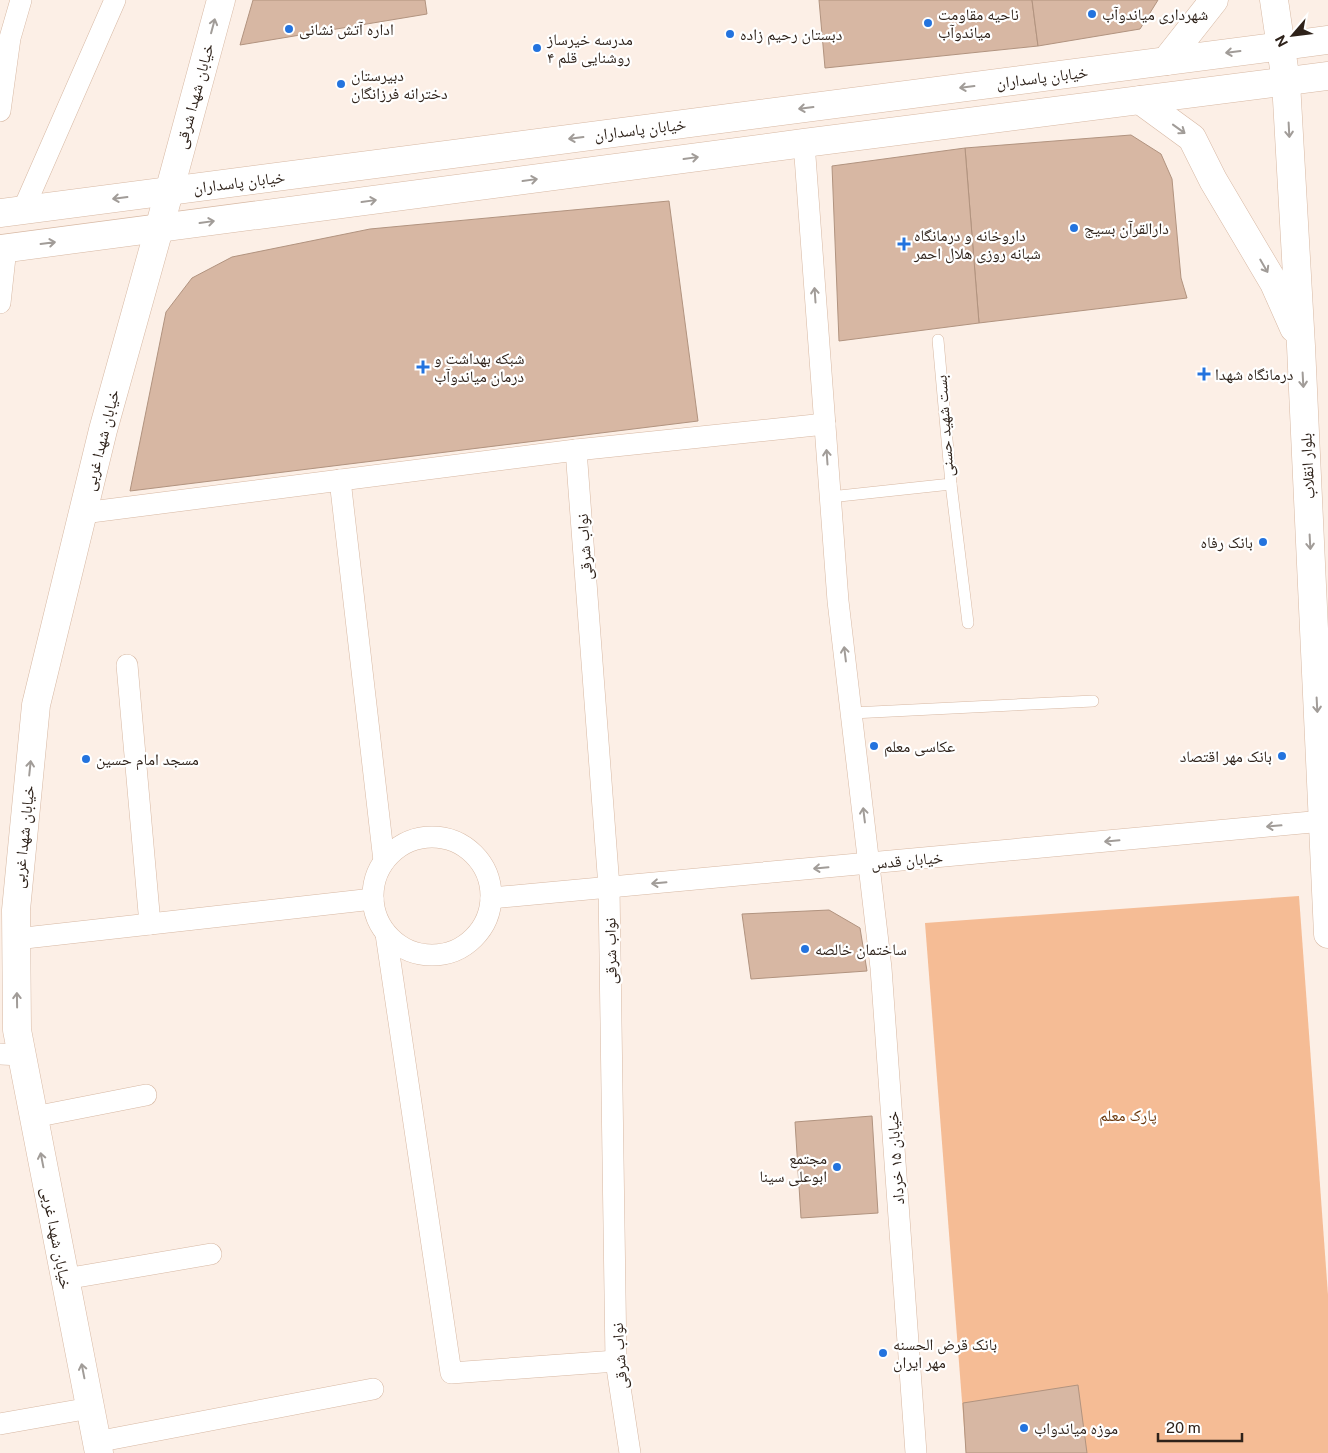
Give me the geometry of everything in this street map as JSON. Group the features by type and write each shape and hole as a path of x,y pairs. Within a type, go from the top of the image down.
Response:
{"main road":[{"name":"خیابان شهدا شرقی","path":"159,229 220,0"},
{"path":"1166,61 1214,0"},
{"name":"بلوار انقلاب","path":"1274,0 1286,82 1302,346 1328,934"},
{"name":"خیابان پاسداران","path":"12,212 1328,40"},
{"path":"3,249 1328,76"},
{"path":"1140,100 1192,138 1213,180 1274,283 1302,346"},
{"name":"خیابان شهدا غربی","path":"98,1448 34,1117 11,1054 17,1030 16,910 36,705 103,430 159,229"}],"street":[{"path":"0,111 10,38 21,0"},
{"path":"12,212 115,0"},
{"name":"خیابان ۱۵ خرداد","path":"804,143 838,601 881,968 916,1453"},
{"path":"0,304 3,249"},
{"path":"83,513 576,450 825,424"},
{"name":"نواب شرقی","path":"576,450 609,887 616,1361 630,1453"},
{"path":"340,480 384,861"},
{"path":"127,665 150,924"},
{"name":"خیابان قدس","path":"491,898 1323,821"},
{"path":"435,837 454,841 472,852 484,867 491,886 491,898 491,906 485,924 473,940 457,951 438,956 419,954 401,947 386,934 376,918 373,899 375,879 384,861 398,847 416,839 435,837"},
{"path":"16,939 373,899"},
{"path":"386,934 451,1373 616,1361"},
{"path":"34,1117 146,1095"},
{"path":"65,1279 211,1254"},
{"path":"98,1448 373,1390"},
{"path":"0,1424 90,1408"}],"lane":[{"name":"بست شهید حسنی","path":"830,497 950,484 938,340"},
{"path":"950,484 968,623"},
{"path":"852,713 1093,701"}],"green space":[{"name":"پارک معلم","path":"1299,896 1328,1295 1328,1453 966,1453 925,923"}],"building":[{"name":"اداره آتش نشانی","path":"253,0 425,0 427,14 240,45"},
{"name":"ناحیه مقاومت میاندوآب","path":"819,0 1032,0 1038,46 825,68"},
{"name":"شهرداری میاندوآب","path":"1032,0 1158,0 1140,29 1038,46"},
{"name":"دارالقرآن بسیج","path":"1131,135 1161,154 1172,179 1181,278 1187,298 979,323 965,148"},
{"name":"داروخانه و درمانگاه شبانه روزی هلال احمر","path":"965,148 979,323 839,341 832,166"},
{"name":"شبکه بهداشت و درمان میاندوآب","path":"669,201 698,421 130,491 166,312 192,278 232,257 370,229"},
{"name":"ساختمان خالصه","path":"829,910 860,928 867,971 751,979 742,914"},
{"name":"مجتمع ابوعلی سینا","path":"872,1116 878,1213 801,1218 795,1122"},
{"name":"موزه میاندواب","path":"1078,1385 1087,1453 966,1453 963,1403"}],"place":[{"name":"شهرداری میاندوآب","path":"1092,14"},
{"name":"ناحیه مقاومت میاندوآب","path":"928,23"},
{"name":"اداره آتش نشانی","path":"289,29"},
{"name":"دبستان رحیم زاده","path":"730,34"},
{"name":"مدرسه خیرساز روشنایی قلم ۴","path":"537,48"},
{"name":"دبیرستان دخترانه فرزانگان","path":"341,84"},
{"name":"دارالقرآن بسیج","path":"1074,228"},
{"name":"داروخانه و درمانگاه شبانه روزی هلال احمر","path":"904,244"},
{"name":"شبکه بهداشت و درمان میاندوآب","path":"423,367"},
{"name":"درمانگاه شهدا","path":"1204,374"},
{"name":"بانک رفاه","path":"1263,542"},
{"name":"عکاسی معلم","path":"874,746"},
{"name":"بانک مهر اقتصاد","path":"1282,756"},
{"name":"مسجد امام حسین","path":"86,759"},
{"name":"ساختمان خالصه","path":"805,949"},
{"name":"مجتمع ابوعلی سینا","path":"837,1167"},
{"name":"بانک قرض الحسنه مهر ایران","path":"883,1353"},
{"name":"موزه میاندواب","path":"1024,1428"}]}
